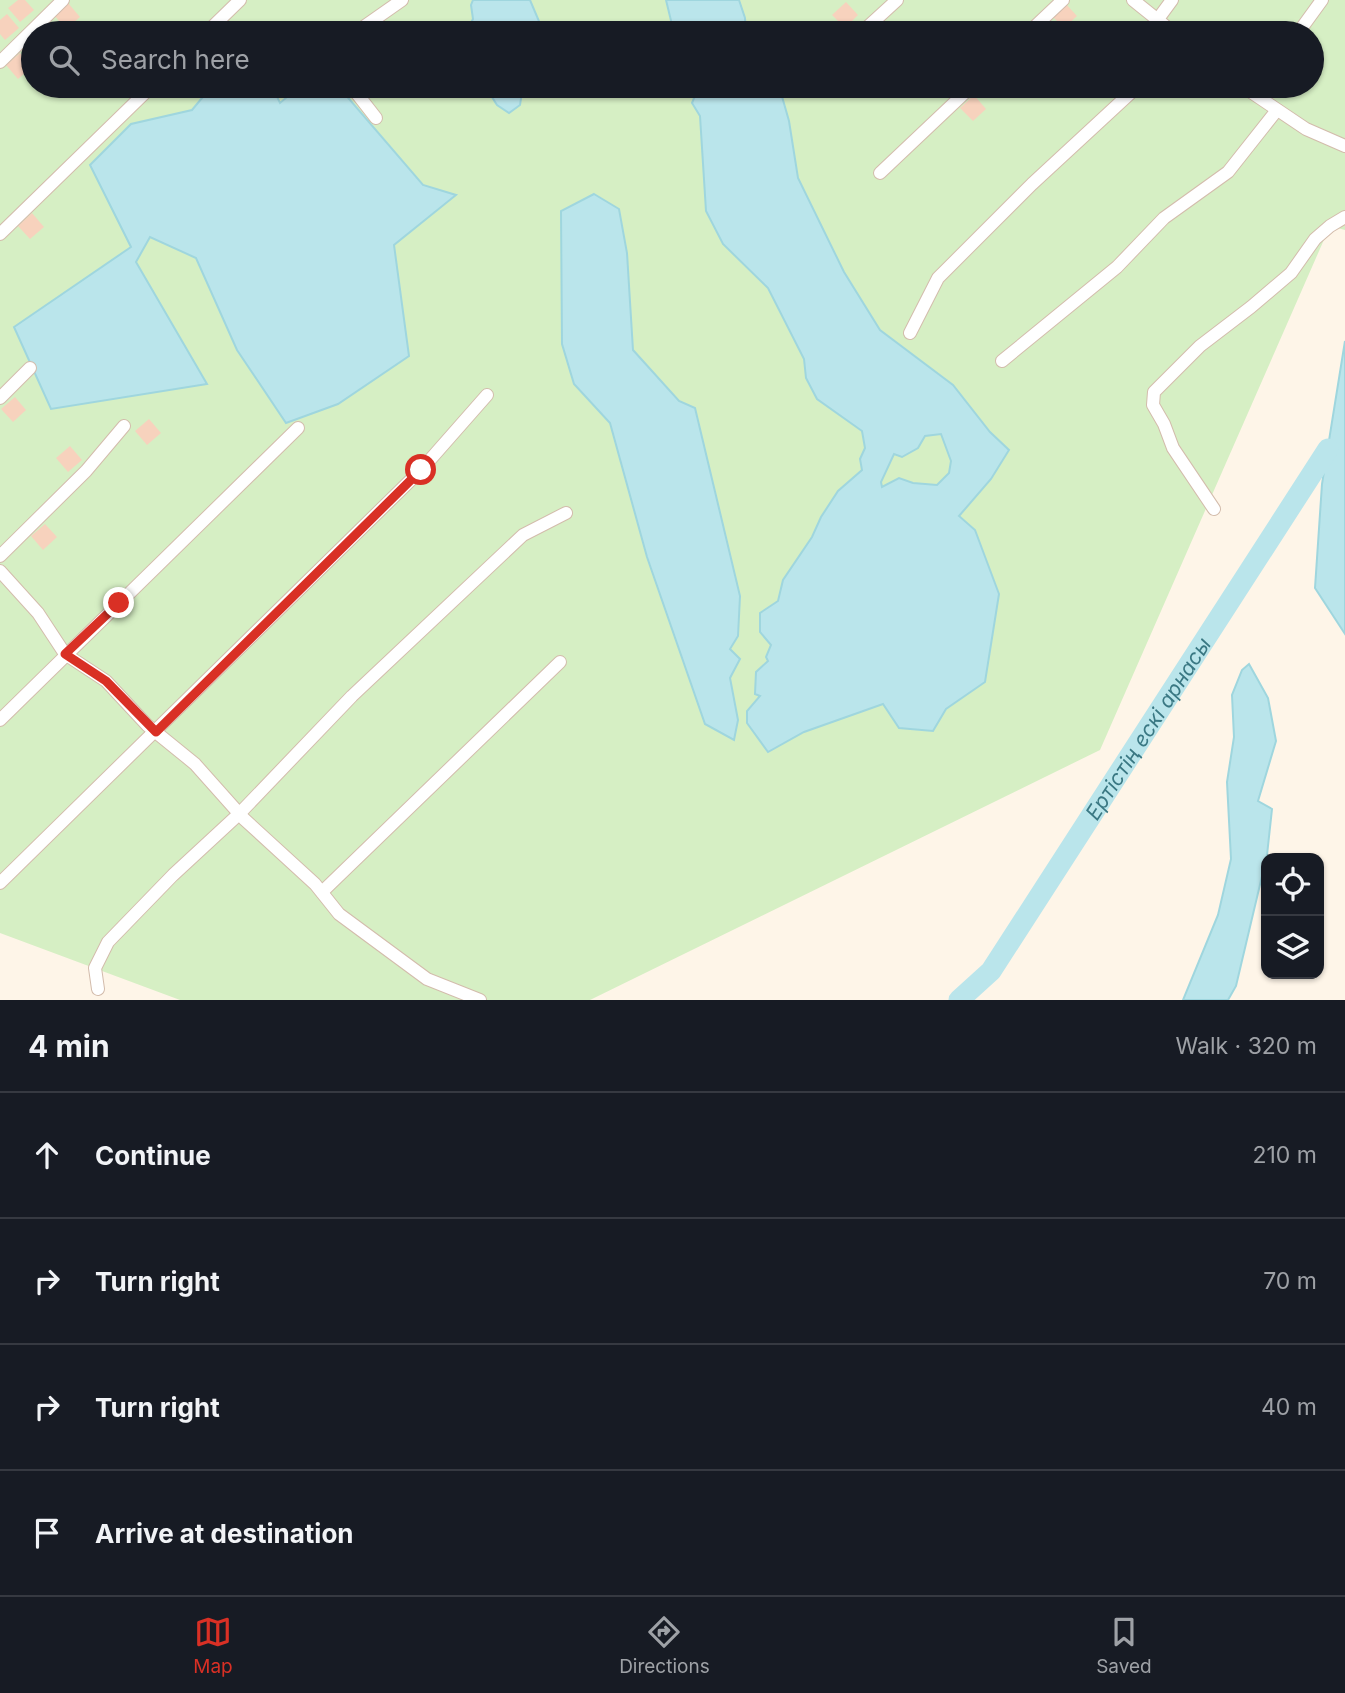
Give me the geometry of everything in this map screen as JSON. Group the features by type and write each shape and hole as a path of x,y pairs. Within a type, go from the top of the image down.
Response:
{"street":[{"path":"42,21 63,0"},
{"path":"218,21 240,0"},
{"path":"372,21 402,0"},
{"path":"874,21 897,0"},
{"path":"1041,21 1063,0"},
{"path":"1133,0 1160,21"},
{"path":"1158,19 1172,0"},
{"path":"1307,21 1322,0"},
{"path":"0,62 21,41"},
{"path":"0,234 140,98"},
{"path":"360,98 376,118"},
{"path":"880,173 959,98"},
{"path":"910,333 938,278 1032,184 1125,98"},
{"path":"1265,98 1277,110 1306,129 1345,146"},
{"path":"1002,361 1117,267 1164,218 1228,172 1277,110"},
{"path":"1214,509 1173,448 1153,405 1154,392 1199,346 1291,273 1315,239 1345,217"},
{"path":"0,398 30,368"},
{"path":"0,883 421,470 487,395"},
{"path":"0,556 86,471 124,426"},
{"path":"0,720 298,428"},
{"path":"98,989 95,968 108,942 173,875 239,814 352,696 523,535 566,513"},
{"path":"0,571 38,613 65,654 106,681 156,732 195,764 239,814 322,892 339,914 427,979 480,1000"},
{"path":"322,892 560,662"}],"green space":[{"path":"0,0 1345,0 1345,230 1330,226 1100,750 590,1000 180,1000 0,933"}],"water":[{"path":"473,0 530,0 539,21 472,21"},
{"path":"666,0 739,0 745,21 671,21"},
{"path":"202,98 278,98 280,103 286,98 348,98 423,185 456,195 394,245 409,356 338,404 286,423 237,350 196,258 150,237 136,262 207,384 51,409 14,327 131,247 90,165 131,124 192,110"},
{"path":"493,98 521,98 520,105 509,113 497,105"},
{"path":"694,98 782,98 798,178 844,272 880,330 953,385 990,432 1009,450 991,479 959,516 975,530 999,594 985,682 946,709 933,731 899,728 883,704 804,732 768,752 747,723 747,711 760,696 755,694 756,672 768,661 766,657 771,645 760,632 760,613 778,601 783,580 812,537 821,517 838,491 862,470 860,459 865,448 862,431 817,399 806,378 804,359 768,288 723,244 706,211 700,116 692,103","holes":["941,434 951,461 949,473 937,485 913,483 899,478 882,487 881,482 894,454 902,457 918,448 925,436"]},
{"path":"594,194 619,209 627,253 633,350 679,401 695,408 740,596 738,636 730,649 740,659 730,678 738,720 734,740 705,724 647,557 610,423 574,384 562,344 561,211"},
{"path":"1345,341 1345,634 1315,588 1322,484"},
{"path":"1249,664 1268,698 1276,741 1258,801 1272,809 1267,853 1261,853 1261,880 1236,986 1228,1000 1183,1000 1218,915 1231,859 1227,782 1234,737 1232,695 1242,670"}],"building":[{"path":"18,0 25,0 34,10 20,22 8,8"},
{"path":"846,2 858,15 852,21 838,21 832,15"},
{"path":"68,3 80,17 75,21 59,21 54,15"},
{"path":"1065,3 1077,16 1072,21 1057,21 1051,15"},
{"path":"7,14 19,28 5,40 0,34 0,20"},
{"path":"20,53 21,76 18,79 6,65"},
{"path":"971,98 977,98 986,109 973,121 960,108"},
{"path":"32,213 44,227 30,239 18,226"},
{"path":"15,397 26,410 13,422 1,409"},
{"path":"149,419 161,433 147,445 135,431"},
{"path":"70,446 82,460 68,472 56,458"},
{"path":"45,524 57,537 43,550 31,536"}],"waterway":[{"name":"Ертістің ескі арнасы","path":"959,1000 991,971 1328,449"}],"route":[{"path":"119,603 65,654 106,681 156,732 421,470"}]}
